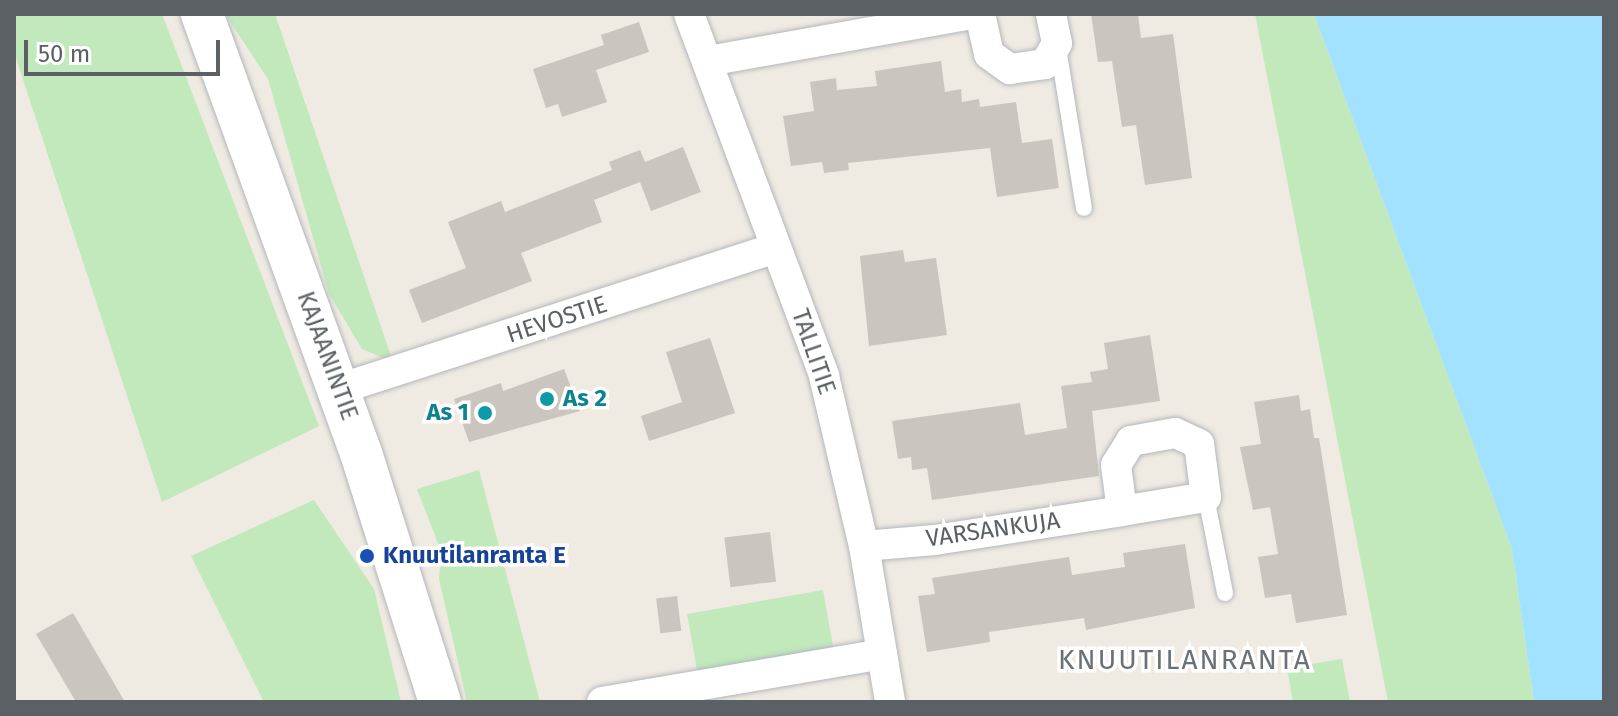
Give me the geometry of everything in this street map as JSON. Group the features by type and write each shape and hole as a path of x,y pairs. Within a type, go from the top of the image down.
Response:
{"main road":[{"name":"KAJAANINTIE","path":"202,14 339,389 440,702"}],"street":[{"name":"TALLITIE","path":"689,14 824,376 864,546 890,702"},
{"path":"708,61 971,14"},
{"path":"980,14 989,54 1010,69 1045,64 1054,28"},
{"name":"HEVOSTIE","path":"339,389 775,248"},
{"path":"1122,511 1116,465 1131,441 1175,433 1199,444 1206,497"},
{"name":"VARSANKUJA","path":"864,546 1206,497"},
{"path":"602,702 882,654"}],"lane":[{"path":"1054,28 1084,208"},
{"path":"1206,497 1225,593"}],"green space":[{"path":"14,14 162,14 319,426 162,502 14,52"},
{"path":"225,14 275,14 393,362 362,349 329,294 268,79"},
{"path":"1255,14 1314,14 1512,549 1534,702 1388,702"},
{"path":"479,470 540,702 467,702 439,579 441,551 417,489"},
{"path":"314,500 374,589 401,702 264,702 191,556"},
{"path":"823,590 834,650 698,674 687,614"},
{"path":"1342,659 1350,702 1293,702 1287,668"}],"water":[{"path":"1314,14 1604,14 1604,702 1534,702 1512,549"}],"building":[{"path":"1091,14 1138,14 1141,38 1173,34 1192,178 1145,185 1136,125 1122,127 1112,61 1098,62"},
{"path":"639,22 649,52 596,70 607,102 562,117 558,104 546,108 533,69 604,45 601,35"},
{"path":"941,61 945,92 961,89 962,102 979,99 980,107 1016,102 1022,143 1052,139 1059,188 997,197 990,148 848,163 849,170 824,173 822,162 791,166 783,116 814,111 810,82 836,78 837,90 877,86 875,71"},
{"path":"683,147 701,192 651,211 640,182 594,200 602,222 521,253 532,281 422,323 409,290 466,268 448,222 501,201 505,212 612,170 609,162 640,150 645,162"},
{"path":"903,250 905,262 936,258 947,335 869,346 860,256"},
{"path":"1150,335 1160,401 1092,411 1099,476 932,500 927,468 912,470 911,457 898,459 892,421 1020,403 1025,435 1067,428 1061,386 1092,382 1090,372 1108,369 1104,343"},
{"path":"710,338 735,413 649,441 641,416 682,402 666,352"},
{"path":"564,369 580,411 469,442 454,399 501,383 503,391"},
{"path":"1299,395 1301,411 1310,409 1314,438 1319,438 1347,615 1296,623 1291,594 1265,598 1258,557 1278,554 1270,507 1253,510 1240,447 1261,444 1254,402"},
{"path":"770,532 776,582 730,587 724,538"},
{"path":"1185,544 1195,608 1086,630 1084,618 989,632 990,642 927,652 918,596 935,594 932,578 1069,557 1072,575 1125,567 1123,553"},
{"path":"677,596 681,631 660,633 656,599"},
{"path":"73,613 125,702 76,702 36,634"}],"place":[{"name":"As 2","path":"547,399"},
{"name":"As 1","path":"485,413"},
{"name":"Knuutilanranta E","path":"367,556"}],"district":[{"name":"KNUUTILANRANTA","path":"1185,660"}]}
